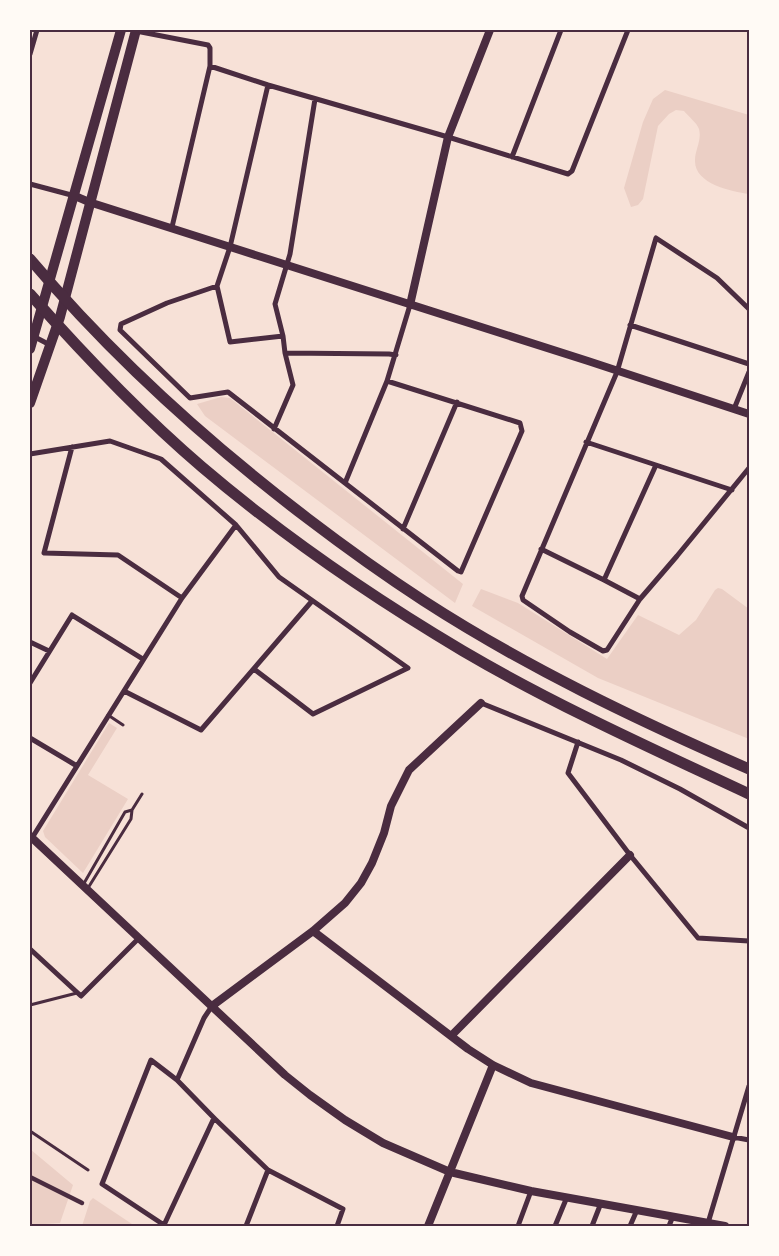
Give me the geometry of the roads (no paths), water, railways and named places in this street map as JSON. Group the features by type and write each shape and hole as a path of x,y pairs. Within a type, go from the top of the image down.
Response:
{"highway":[{"path":"30,259 84,320 126,363 189,422 253,477 355,554 423,600 478,634 539,668 625,712 749,769"},
{"path":"30,294 86,357 131,403 202,467 311,552 397,611 465,652 614,730 749,794"},
{"path":"30,305 86,357"}],"main road":[{"path":"30,349 32,336 75,196 121,30"},
{"path":"30,403 51,345 71,278 89,202 100,171 136,31"}],"street":[{"path":"30,54 37,30"},
{"path":"346,483 396,356 410,305 448,137 490,30"},
{"path":"512,157 561,30"},
{"path":"210,66 268,86 448,137 568,174 572,171 628,30"},
{"path":"136,31 208,45 210,48 210,66 172,228"},
{"path":"268,86 230,247 217,286 230,342 283,336"},
{"path":"274,429 293,384 275,304 287,265 315,99"},
{"path":"30,184 75,196 749,414"},
{"path":"749,309 717,278 656,238 617,372 541,549 522,596 523,600 603,652 608,650 640,599 749,468"},
{"path":"217,286 167,303 121,324 120,330 190,398 228,392 461,572 522,431 520,423 387,381"},
{"path":"630,325 749,364"},
{"path":"32,336 51,345"},
{"path":"285,353 371,353 396,356"},
{"path":"734,409 749,372"},
{"path":"403,529 457,402"},
{"path":"30,454 110,441 161,458 236,525 279,577 408,668 313,714 254,669"},
{"path":"586,442 732,490"},
{"path":"72,447 44,553 118,555 182,598"},
{"path":"604,580 656,465"},
{"path":"236,525 182,598 31,837 285,1075 324,1105 383,1143 450,1172 531,1191 725,1226"},
{"path":"541,549 640,599"},
{"path":"124,691 201,730 312,601"},
{"path":"30,683 72,616 143,659"},
{"path":"30,642 49,651"},
{"path":"178,1080 204,1018 212,1006 313,931 345,903 361,883 372,863 384,833 391,806 409,770 481,703 621,760 680,789 749,828"},
{"path":"30,738 77,766"},
{"path":"578,742 568,774 630,855 698,938 749,941"},
{"path":"451,1036 630,855"},
{"path":"313,931 451,1036 493,1065 531,1083 749,1140"},
{"path":"30,949 81,996 139,938"},
{"path":"214,1118 164,1226 102,1184 152,1060 178,1080 268,1170 344,1210 337,1226"},
{"path":"428,1226 493,1065"},
{"path":"708,1223 749,1086"},
{"path":"246,1226 268,1170"},
{"path":"30,1177 82,1203"},
{"path":"518,1226 531,1191"},
{"path":"555,1226 567,1197"},
{"path":"592,1226 601,1203"},
{"path":"630,1226 637,1210"},
{"path":"668,1226 673,1216"}],"lane":[{"path":"108,715 124,724"},
{"path":"85,887 131,819 132,810 142,794"},
{"path":"85,887 125,812 132,810"},
{"path":"30,1005 78,993"},
{"path":"30,1131 88,1170"}]}
